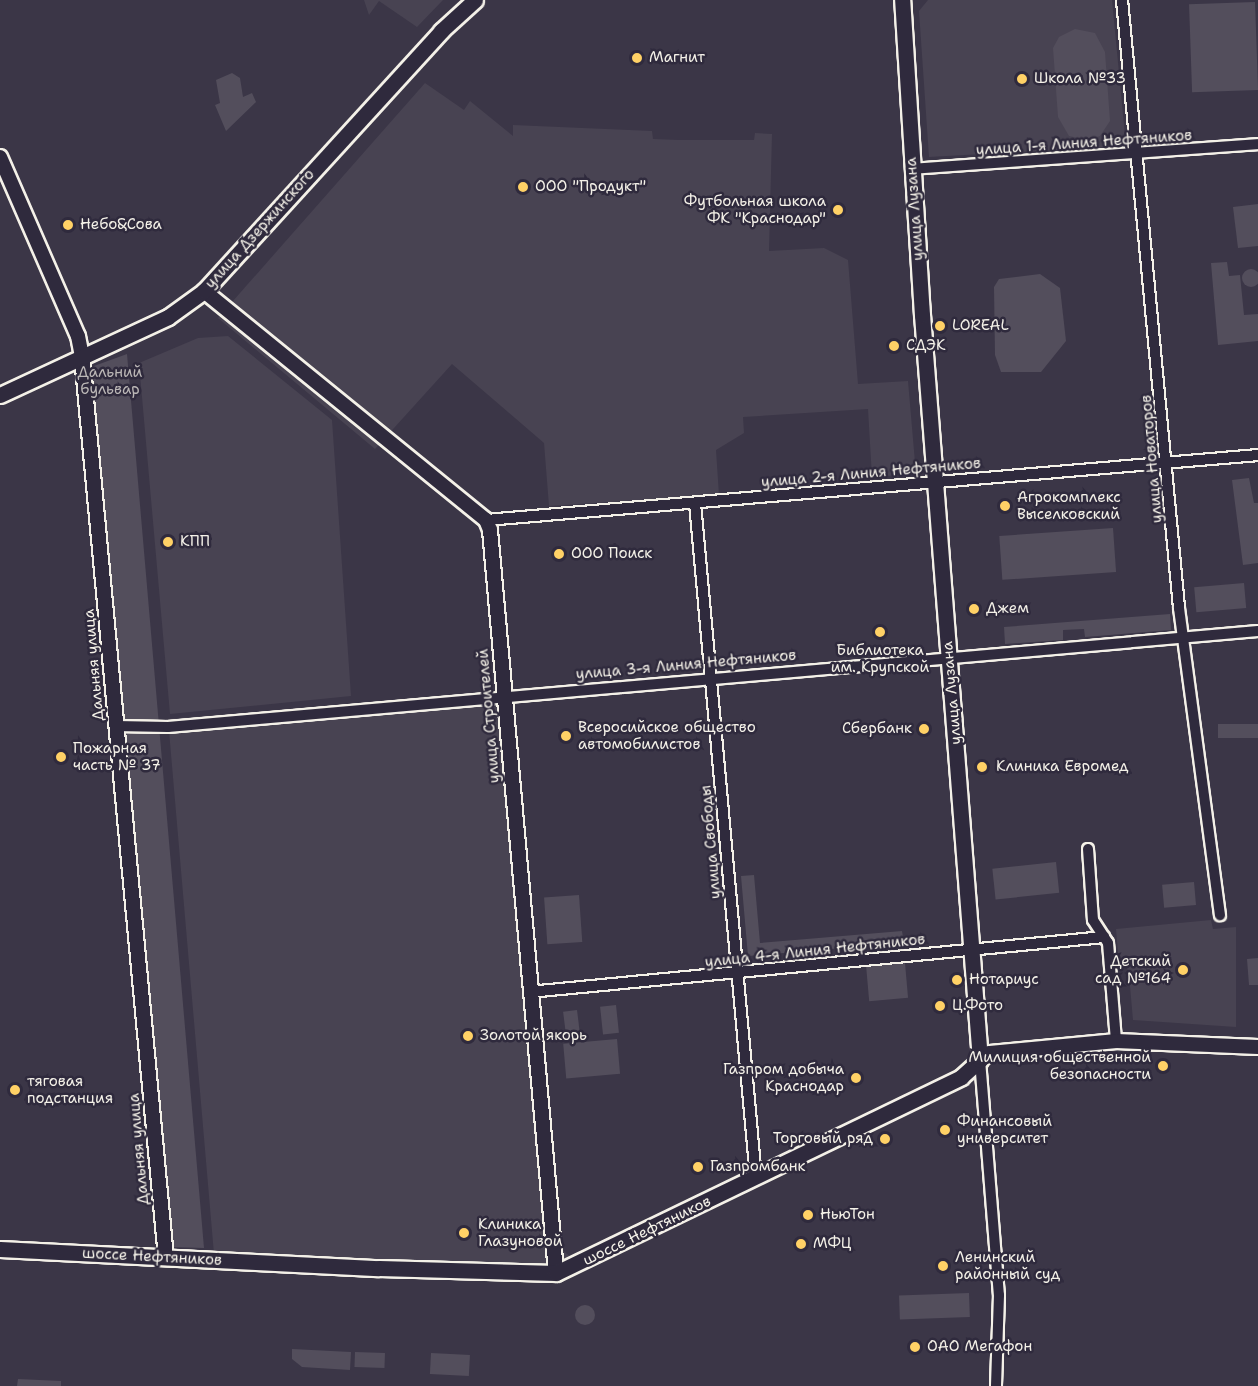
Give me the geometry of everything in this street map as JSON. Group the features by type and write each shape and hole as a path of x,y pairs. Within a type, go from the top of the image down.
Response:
{"main road":[{"name":"улица Дзержинского","path":"0,395 168,317 204,291 441,31 475,0"},
{"name":"улица Лузана","path":"902,0 912,169 980,1060"},
{"name":"шоссе Нефтяников","path":"0,1250 556,1272 756,1178 961,1077 980,1060"}],"street":[{"name":"улица Новаторов","path":"1122,0 1139,155 1182,638 1220,915"},
{"name":"улица 1-я Линия Нефтяников","path":"912,169 1139,155 1258,144"},
{"name":"Дальняя улица","path":"0,157 78,336 82,356 166,1258"},
{"path":"204,291 486,520"},
{"name":"улица 2-я Линия Нефтяников","path":"486,520 1258,455"},
{"name":"улица Свободы","path":"695,503 756,1178"},
{"name":"улица Строителей","path":"486,520 490,530 529,992 556,1272"},
{"name":"улица 3-я Линия Нефтяников","path":"116,726 172,726 1258,631"},
{"path":"1088,849 1093,920 1108,944 1116,1041"},
{"name":"улица 4-я Линия Нефтяников","path":"529,992 738,974 1104,937"},
{"name":"шоссе Нефтяников","path":"980,1060 990,1053 1116,1041 1258,1047"},
{"name":"улица Лузана","path":"980,1060 999,1295 996,1386"}],"shaded area":[{"path":"364,0 443,0 417,27 379,1 369,15"},
{"name":"Школа №33","path":"928,0 1112,0 1126,146 929,157 919,11"},
{"path":"425,83 464,110 470,101 513,136 513,125 652,131 653,139 679,140 754,140 755,133 772,134 769,251 824,248 848,260 858,384 908,381 916,474 872,477 868,409 743,417 744,433 716,450 719,495 549,506 544,443 452,364 375,449 218,318"},
{"path":"228,336 332,420 351,696 170,714 139,363 198,338"},
{"path":"509,692 555,1244 572,1258 551,1266 530,1268 214,1254 168,719"},
{"name":"Детский сад №164","path":"1211,920 1213,929 1236,927 1236,1027 1133,1020 1129,975 1126,964 1119,965 1116,929"}],"green space":[{"path":"1255,2 1258,90 1192,92 1189,4"},
{"path":"1075,29 1095,33 1105,52 1110,121 1100,136 1088,140 1069,136 1058,117 1053,48 1059,37"},
{"path":"232,73 240,78 243,97 252,93 256,102 226,131 215,105 220,103 216,80"},
{"path":"1258,204 1258,246 1238,248 1233,207"},
{"path":"1227,262 1229,276 1240,275 1244,315 1258,314 1258,341 1218,345 1211,263"},
{"path":"1251,269 1257,272 1260,278 1257,284 1251,287 1245,284 1242,278 1245,272"},
{"path":"1040,274 1060,288 1066,341 1041,372 1001,372 995,355 994,287 999,279"},
{"name":"Дальний бульвар","path":"127,354 204,1248 171,1247 90,378 94,366"},
{"path":"1249,478 1254,503 1258,503 1258,563 1243,565 1232,480"},
{"path":"1113,528 1116,572 1002,580 999,536"},
{"path":"1244,583 1246,608 1196,612 1194,587"},
{"path":"1170,614 1171,630 1085,637 1084,629 1063,630 1063,640 1005,644 1004,627"},
{"path":"1218,724 1258,724 1258,738 1218,738"},
{"path":"1056,862 1059,893 996,900 992,869"},
{"path":"754,875 760,943 902,931 904,943 748,956 741,876"},
{"path":"1194,882 1196,905 1164,908 1162,885"},
{"path":"579,895 582,942 547,944 544,897"},
{"path":"1258,958 1258,985 1249,985 1247,959"},
{"path":"905,963 908,998 869,1001 866,966"},
{"path":"616,1005 619,1033 603,1035 600,1007"},
{"path":"577,1010 580,1034 566,1036 563,1012"},
{"path":"617,1039 620,1074 566,1079 563,1044"},
{"path":"969,1293 970,1317 900,1319 899,1295"},
{"path":"585,1305 592,1308 595,1315 592,1322 585,1325 578,1322 575,1315 578,1308"},
{"path":"292,1349 351,1352 350,1370 302,1367 292,1359"},
{"path":"355,1352 385,1353 384,1368 354,1367"},
{"path":"431,1353 470,1355 469,1376 430,1374"},
{"path":"18,1379 61,1381 61,1386 17,1386"}],"place":[{"name":"Магнит","path":"637,58"},
{"name":"Школа №33","path":"1022,79"},
{"name":"ООО \"Продукт\"","path":"523,187"},
{"name":"Футбольная школа ФК \"Краснодар\"","path":"838,210"},
{"name":"Небо&Сова","path":"68,225"},
{"name":"LOREAL","path":"940,326"},
{"name":"СДЭК","path":"894,346"},
{"name":"Агрокомплекс Выселковский","path":"1005,506"},
{"name":"КПП","path":"168,542"},
{"name":"ООО Поиск","path":"559,554"},
{"name":"Джем","path":"974,609"},
{"name":"Библиотека им. Крупской","path":"880,632"},
{"name":"Сбербанк","path":"924,729"},
{"name":"Всеросийское общество автомобилистов","path":"566,736"},
{"name":"Пожарная часть № 37","path":"61,757"},
{"name":"Клиника Евромед","path":"982,767"},
{"name":"Детский сад №164","path":"1183,970"},
{"name":"Нотариус","path":"957,980"},
{"name":"Ц.Фото","path":"940,1006"},
{"name":"Золотой якорь","path":"468,1036"},
{"name":"Милиция общественной безопасности","path":"1163,1066"},
{"name":"Газпром добыча Краснодар","path":"856,1078"},
{"name":"тяговая подстанция","path":"15,1090"},
{"name":"Финансовый университет","path":"945,1130"},
{"name":"Торговый ряд","path":"885,1139"},
{"name":"Газпромбанк","path":"698,1167"},
{"name":"НьюТон","path":"808,1215"},
{"name":"Клиника Глазуновой","path":"464,1233"},
{"name":"МФЦ","path":"801,1244"},
{"name":"Ленинский районный суд","path":"943,1266"},
{"name":"ОАО Мегафон","path":"915,1347"}]}
